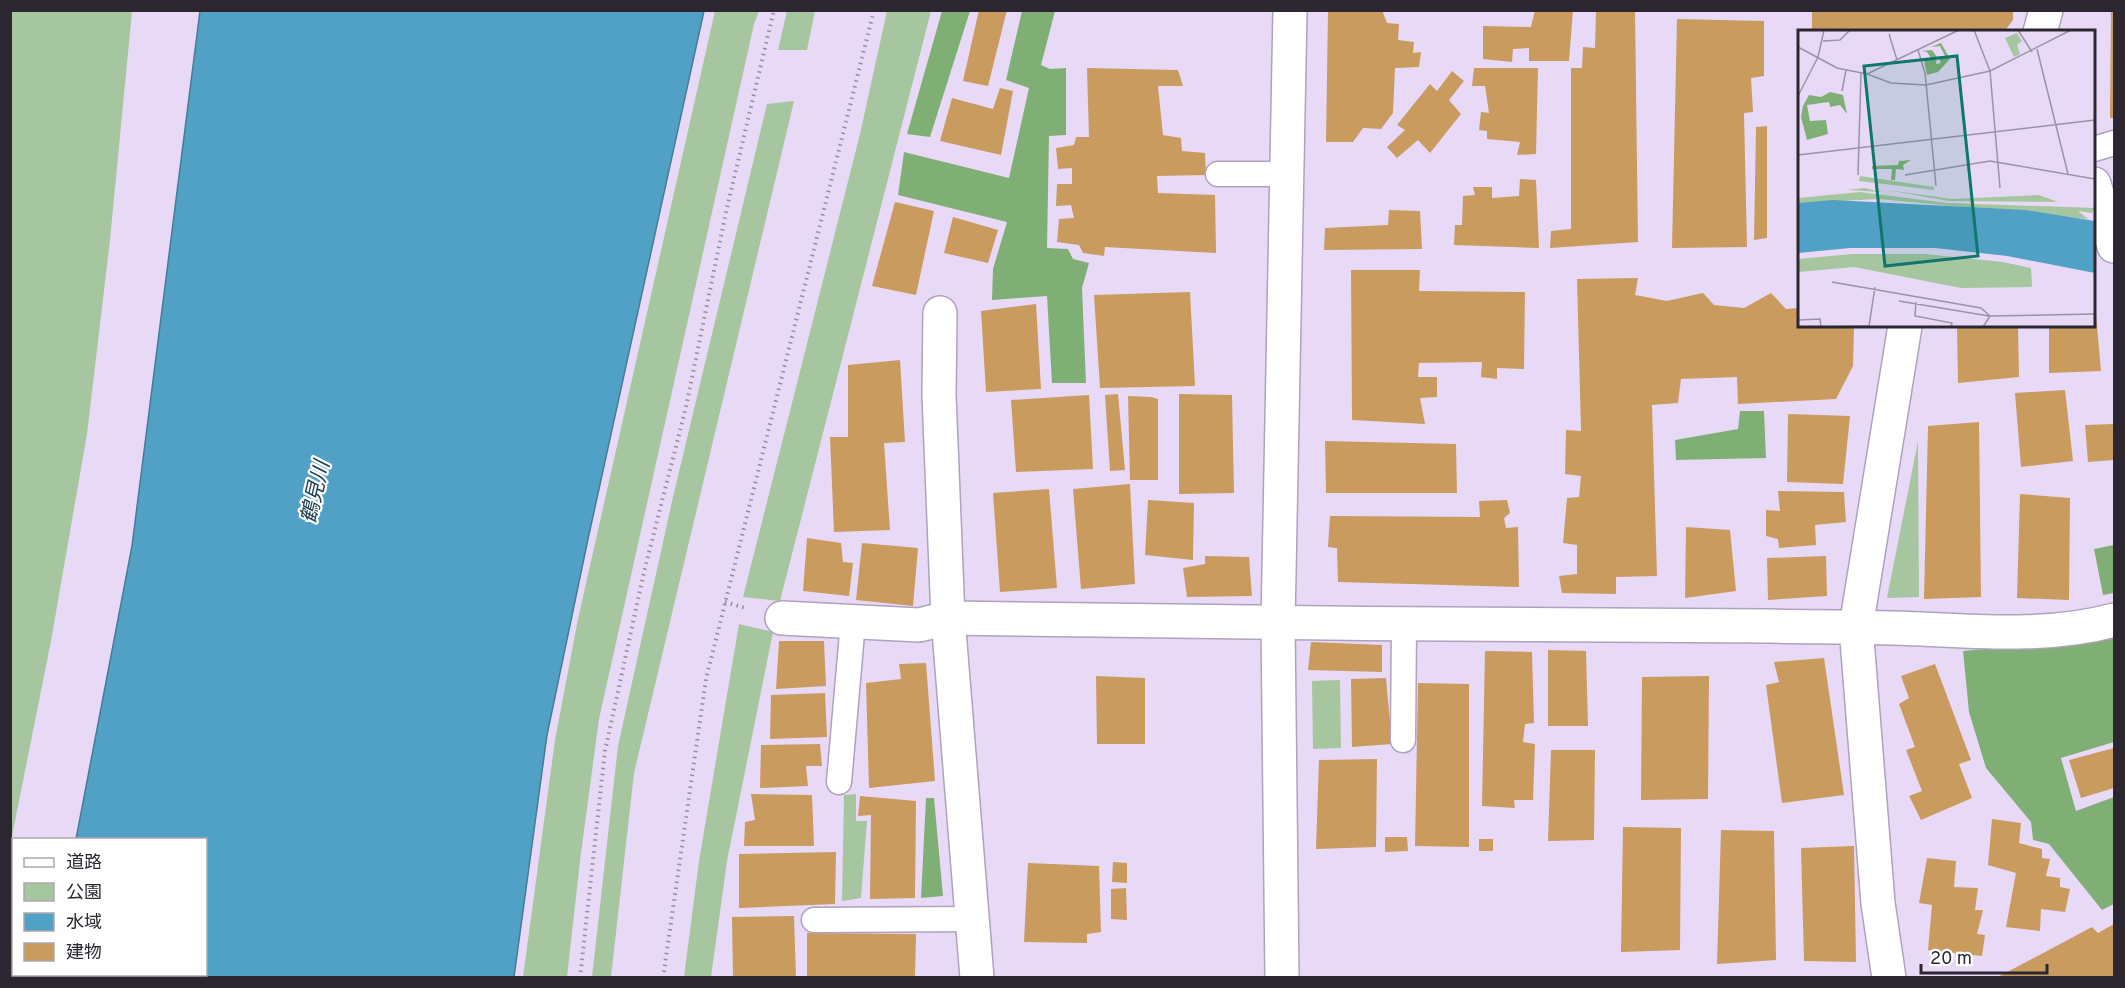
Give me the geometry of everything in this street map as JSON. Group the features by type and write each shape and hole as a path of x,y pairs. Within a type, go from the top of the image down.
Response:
{"street":[{"path":"1281,978 1278,623 1290,10"},
{"path":"2103,196 2115,246"},
{"path":"940,313 939,395 948,618 977,978"},
{"path":"1889,978 1878,903 1856,627 1905,327"},
{"path":"782,618 919,625 948,618 1856,627 2000,632 2051,630 2115,620"}],"lane":[{"path":"2095,148 2115,143"},
{"path":"1218,174 1287,174"},
{"path":"839,782 854,622"},
{"path":"1403,740 1404,624"},
{"path":"814,920 973,919"}],"path":[{"path":"580,978 604,751 644,572 686,407 726,212 774,10"},
{"path":"663,978 706,679 874,10"}],"green space":[{"path":"11,10 132,11 110,240 87,434 51,641 11,841"},
{"path":"715,11 759,11 754,24 599,719 567,977 523,977 555,740 578,619"},
{"path":"787,11 815,11 807,50 778,50"},
{"path":"887,11 931,11 780,601 743,597 860,134"},
{"path":"942,11 970,11 930,137 907,134"},
{"path":"1022,11 1055,11 1041,65 1050,69 1066,68 1066,135 1049,136 1047,248 1068,249 1073,259 1089,263 1082,288 1086,383 1052,383 1047,296 992,300 993,269 1007,222 898,195 904,152 1009,178 1029,88 1006,80"},
{"path":"794,101 634,773 611,977 592,977 618,746 673,497 767,104"},
{"path":"1740,411 1764,411 1766,458 1676,460 1675,440 1738,429"},
{"path":"1918,441 1919,597 1887,598"},
{"path":"2114,545 2114,593 2103,595 2094,549"},
{"path":"739,624 773,632 727,861 711,977 684,977 699,861"},
{"path":"2114,637 2114,742 2061,758 2076,811 2114,797 2114,904 2102,910 2049,844 2033,840 2031,822 1986,768 1969,712 1963,651"},
{"path":"1340,680 1341,748 1313,749 1312,681"},
{"path":"856,794 856,821 867,821 861,898 842,901 844,795"},
{"path":"926,798 934,798 943,896 921,898"}],"water":[{"name":"鶴見川","path":"200,11 704,11 547,735 514,977 47,977 207,976 207,838 76,838 132,546"}],"building":[{"path":"979,10 1007,10 988,86 963,81"},
{"path":"1328,10 1382,10 1387,23 1399,24 1398,40 1414,42 1413,53 1421,52 1419,67 1395,68 1393,113 1381,129 1363,128 1353,142 1326,142"},
{"path":"1535,10 1573,10 1569,61 1529,61 1529,48 1513,49 1512,62 1483,59 1483,26 1531,27"},
{"path":"1596,10 1635,10 1638,242 1550,248 1551,231 1571,229 1571,68 1582,68 1583,47 1595,48"},
{"path":"1812,10 2013,10 2013,20 2006,30 1812,30"},
{"path":"2111,10 2114,10 2114,118 2110,118"},
{"path":"1677,19 1764,21 1764,76 1751,78 1753,112 1744,113 1747,247 1672,248"},
{"path":"1087,68 1178,70 1183,86 1158,86 1163,135 1181,138 1182,151 1205,153 1206,175 1157,176 1158,193 1215,195 1216,253 1105,247 1104,256 1083,253 1079,245 1057,242 1059,219 1074,218 1071,205 1056,206 1057,184 1072,184 1072,168 1058,169 1056,148 1074,145 1076,137 1089,137"},
{"path":"1474,68 1538,68 1536,154 1517,155 1520,142 1487,139 1487,131 1479,130 1481,112 1489,113 1485,86 1472,86"},
{"path":"1452,71 1464,81 1449,100 1461,114 1430,153 1418,140 1397,158 1387,147 1405,130 1397,125 1430,84 1437,91"},
{"path":"1000,88 1013,91 1001,155 940,141 952,98 993,109"},
{"path":"1767,126 1767,238 1754,240 1756,127"},
{"path":"1520,179 1536,180 1539,248 1454,245 1455,225 1462,225 1463,196 1475,195 1473,187 1492,187 1492,198 1519,196"},
{"path":"895,202 934,211 916,295 872,286"},
{"path":"1389,210 1420,211 1422,249 1324,250 1325,228 1388,225"},
{"path":"953,217 998,230 988,263 944,253"},
{"path":"1351,270 1420,270 1419,291 1525,292 1524,369 1497,368 1497,379 1481,377 1482,362 1419,363 1418,377 1437,377 1437,397 1420,398 1425,424 1352,420"},
{"path":"1638,278 1635,295 1667,301 1703,293 1714,305 1744,308 1771,293 1786,309 1798,308 1798,327 1854,327 1853,366 1836,399 1738,404 1737,377 1681,379 1678,403 1652,405 1657,576 1616,577 1616,594 1562,593 1559,576 1577,574 1577,545 1563,543 1567,498 1579,497 1581,476 1565,474 1566,430 1581,431 1577,279"},
{"path":"1190,292 1195,386 1100,388 1094,295"},
{"path":"1036,304 1041,389 986,392 981,311"},
{"path":"2095,304 2101,371 2049,373 2049,327 2095,327"},
{"path":"1957,327 2018,327 2019,377 1958,383"},
{"path":"900,360 905,442 884,443 890,530 834,532 830,437 848,437 848,365"},
{"path":"2065,390 2073,461 2021,467 2015,393"},
{"path":"1118,394 1125,470 1110,471 1105,395"},
{"path":"1179,394 1232,395 1234,493 1179,494"},
{"path":"1089,395 1093,469 1016,472 1011,400"},
{"path":"1128,396 1158,399 1158,480 1130,480"},
{"path":"1788,414 1850,416 1843,484 1787,482"},
{"path":"1979,422 1981,597 1924,599 1928,426"},
{"path":"2114,424 2114,460 2088,462 2085,425"},
{"path":"1325,441 1456,444 1457,493 1326,493"},
{"path":"1130,484 1135,584 1081,589 1073,489"},
{"path":"1049,489 1057,588 1000,592 993,493"},
{"path":"1778,491 1844,492 1846,522 1815,525 1816,545 1779,548 1778,539 1766,536 1766,510 1780,511"},
{"path":"2020,494 2070,498 2069,600 2017,598"},
{"path":"1148,500 1194,503 1193,560 1145,555"},
{"path":"1507,500 1510,513 1504,518 1506,528 1518,527 1519,587 1338,582 1337,548 1328,547 1330,516 1480,517 1479,501"},
{"path":"1686,527 1730,530 1736,591 1685,598"},
{"path":"807,538 841,543 843,562 853,563 849,596 803,591"},
{"path":"862,543 918,548 913,606 856,600"},
{"path":"1205,556 1249,557 1252,596 1187,597 1183,568 1205,564"},
{"path":"1826,556 1827,596 1768,600 1767,558"},
{"path":"779,641 824,641 826,686 776,689"},
{"path":"1311,642 1382,645 1382,672 1308,670"},
{"path":"1548,650 1586,651 1588,726 1548,726"},
{"path":"1485,651 1532,652 1534,723 1525,724 1523,742 1535,744 1533,800 1514,800 1515,808 1482,806"},
{"path":"1824,658 1844,795 1782,803 1766,685 1779,682 1774,662"},
{"path":"926,663 935,781 869,788 866,683 901,679 899,664"},
{"path":"1935,664 1971,760 1959,764 1972,798 1921,820 1909,796 1922,791 1906,750 1915,747 1899,704 1909,698 1901,676"},
{"path":"1096,676 1145,678 1145,744 1097,744"},
{"path":"1709,676 1708,799 1641,800 1642,677"},
{"path":"1386,678 1392,744 1352,747 1351,679"},
{"path":"1418,683 1469,684 1469,847 1415,846"},
{"path":"825,693 827,737 770,739 771,695"},
{"path":"820,744 822,766 806,766 808,786 760,788 761,745"},
{"path":"2114,748 2114,788 2081,798 2069,760"},
{"path":"1551,750 1595,750 1594,840 1548,841"},
{"path":"1377,759 1376,847 1316,849 1319,760"},
{"path":"751,794 812,795 814,846 744,846 745,822 755,820"},
{"path":"860,796 916,801 915,898 870,899 871,815 858,816"},
{"path":"1992,819 2021,823 2019,843 2042,849 2042,858 2050,859 2046,876 2060,878 2060,887 2070,889 2065,912 2041,909 2040,931 2006,927 2016,873 1988,865"},
{"path":"1623,827 1681,828 1680,950 1621,952"},
{"path":"1721,830 1774,831 1776,960 1717,964"},
{"path":"1385,837 1407,837 1408,851 1385,852"},
{"path":"1479,839 1493,839 1493,851 1479,851"},
{"path":"1854,846 1856,962 1804,961 1801,848"},
{"path":"836,852 835,904 739,908 739,854"},
{"path":"1927,858 1956,861 1954,887 1978,888 1975,910 1983,910 1977,934 1985,935 1982,956 1928,950 1932,905 1919,903"},
{"path":"1113,862 1127,863 1127,883 1112,882"},
{"path":"1028,863 1099,866 1101,932 1087,934 1087,943 1024,942"},
{"path":"1126,888 1127,920 1111,919 1111,889"},
{"path":"794,916 796,978 733,978 732,917"},
{"path":"2114,924 2114,978 1996,978 2092,927 2098,933"},
{"path":"807,933 916,934 915,978 807,978"}]}
